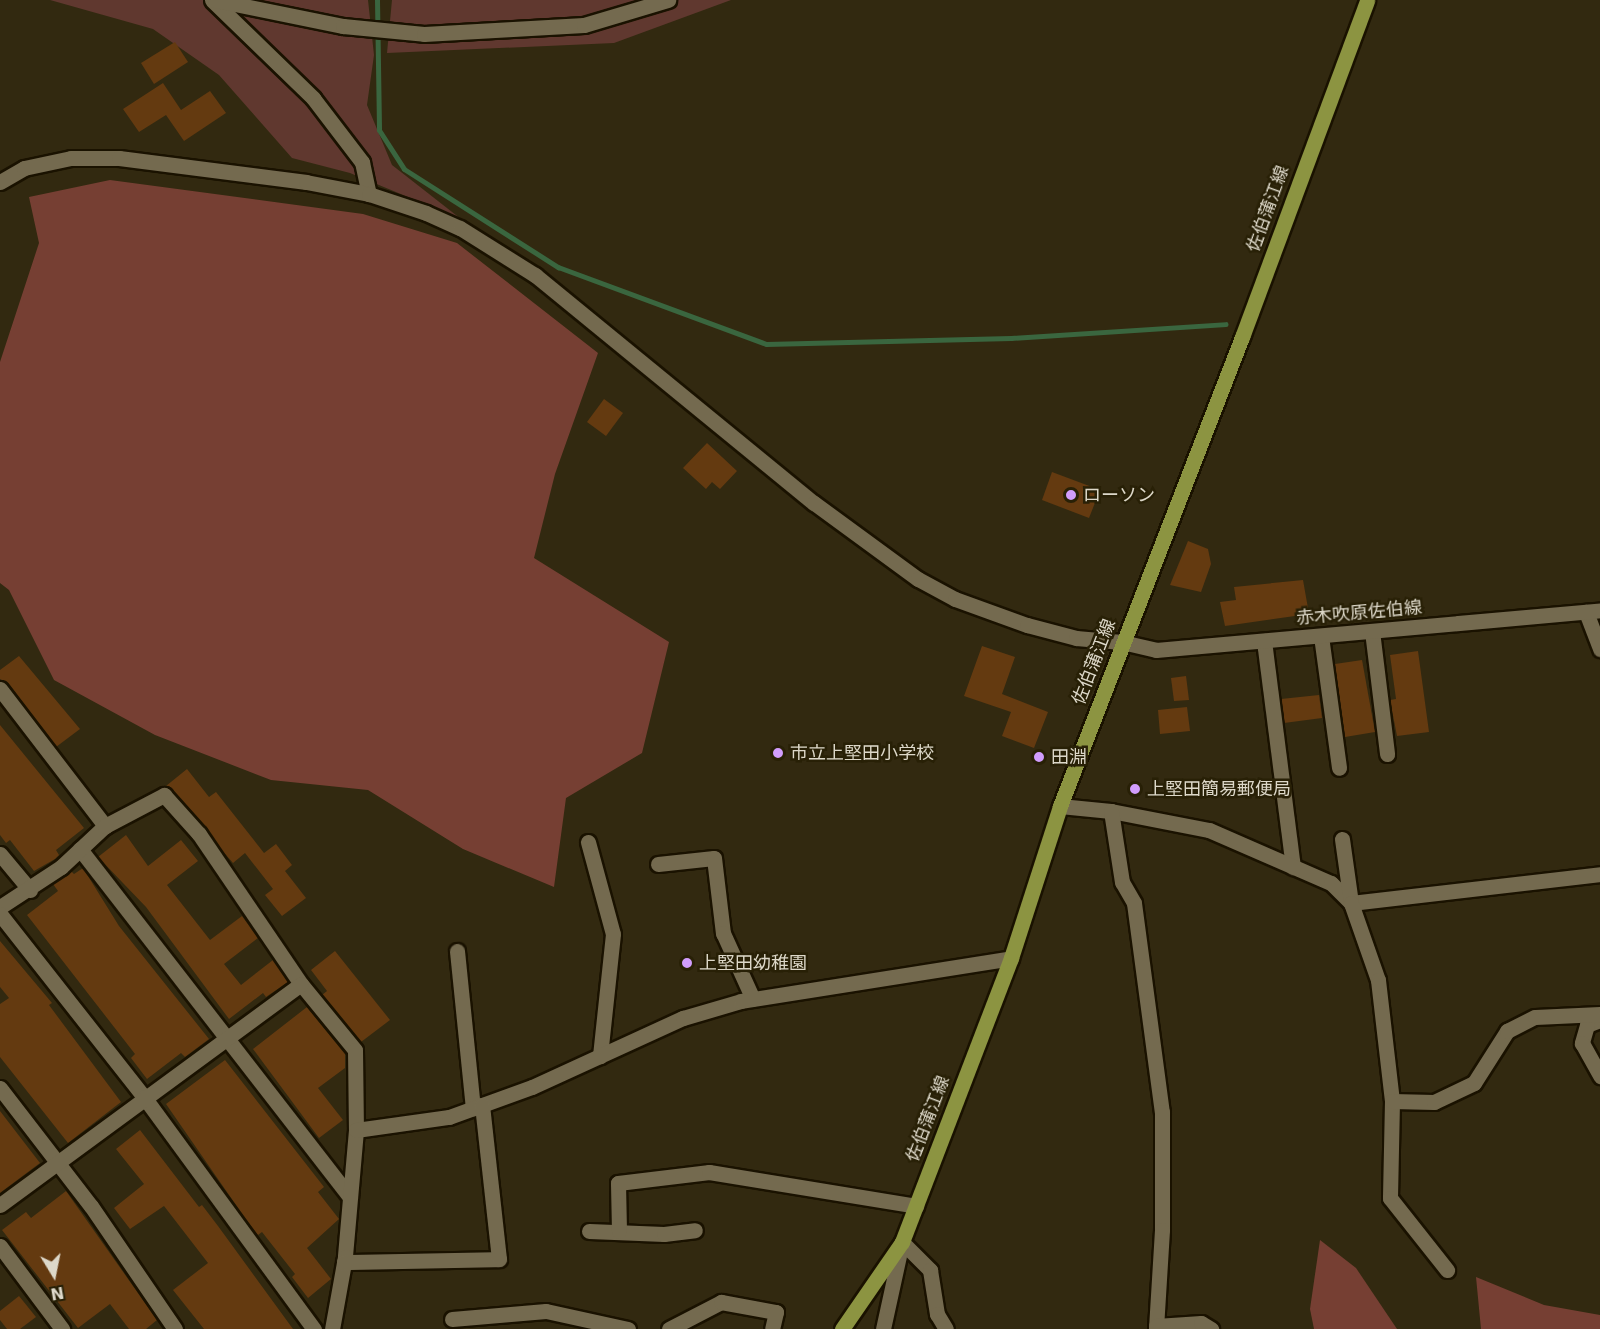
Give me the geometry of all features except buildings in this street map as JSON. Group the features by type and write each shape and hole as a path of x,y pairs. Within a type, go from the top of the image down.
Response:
{"main road":[{"name":"佐伯蒲江線","path":"842,1329 902,1242 1011,958 1060,806 1244,332 1367,0"}],"street":[{"path":"214,0 378,29 424,34 584,25 668,0"},
{"path":"214,0 314,98 362,162 369,194"},
{"name":"赤木吹原佐伯線","path":"0,182 24,168 71,158 119,158 369,194 460,228 535,274 814,503 918,579 955,599 1027,625 1076,638 1122,642 1156,650 1593,611"},
{"path":"1593,611 1600,649"},
{"path":"1372,631 1387,754"},
{"path":"1321,636 1339,768"},
{"path":"1264,640 1293,867"},
{"path":"0,689 105,826"},
{"path":"0,908 30,890 105,826 164,795 199,834 301,984 355,1050 356,1130 344,1262 332,1329"},
{"path":"1060,806 1111,811 1209,830 1331,883 1351,903"},
{"path":"1111,811 1122,882 1134,903 1162,1112 1156,1328 1201,1323 1211,1329"},
{"path":"1342,839 1351,903 1378,980 1392,1101 1394,1172 1390,1198 1447,1270"},
{"path":"588,842 612,934 600,1056"},
{"path":"80,849 350,1197"},
{"path":"0,854 30,890"},
{"path":"658,864 714,858 723,933 753,999"},
{"path":"1351,903 1600,874"},
{"path":"0,914 144,1097 314,1329"},
{"path":"344,1262 499,1259 458,951"},
{"path":"356,1130 449,1117 600,1056 683,1018 753,999 1011,958"},
{"path":"0,1206 144,1097 301,984"},
{"path":"1392,1101 1434,1102 1474,1083 1507,1031 1535,1017 1600,1014"},
{"path":"1600,1020 1587,1025 1582,1043 1600,1076"},
{"path":"0,1088 43,1148 59,1163 175,1329"},
{"path":"619,1231 618,1183 708,1172 916,1206"},
{"path":"589,1231 664,1234 695,1230"},
{"path":"883,1329 902,1242"},
{"path":"902,1242 930,1270 937,1314 946,1329"},
{"path":"0,1246 62,1329"},
{"path":"669,1329 721,1302 776,1312 772,1329"},
{"path":"452,1319 546,1311 628,1329"}],"shaded area":[{"path":"50,0 368,0 374,55 367,105 392,165 461,219 350,173 292,158 219,75 153,29"},
{"path":"392,0 731,0 614,43 387,53"},
{"path":"110,180 363,214 457,243 598,353 555,474 534,558 669,642 642,753 566,798 554,887 463,849 368,790 271,780 155,735 54,680 9,590 0,583 0,362 39,243 29,197"},
{"path":"1320,1240 1356,1268 1397,1329 1314,1329 1310,1309"},
{"path":"1476,1277 1544,1305 1600,1315 1600,1329 1481,1329"}],"waterway":[{"path":"377,0 379,130 404,169 558,267 766,344 1011,338 1226,324"}],"place":[{"name":"ローソン","path":"1071,495"},
{"name":"市立上堅田小学校","path":"778,753"},
{"name":"田淵","path":"1039,757"},
{"name":"上堅田簡易郵便局","path":"1135,789"},
{"name":"上堅田幼稚園","path":"687,963"}]}
